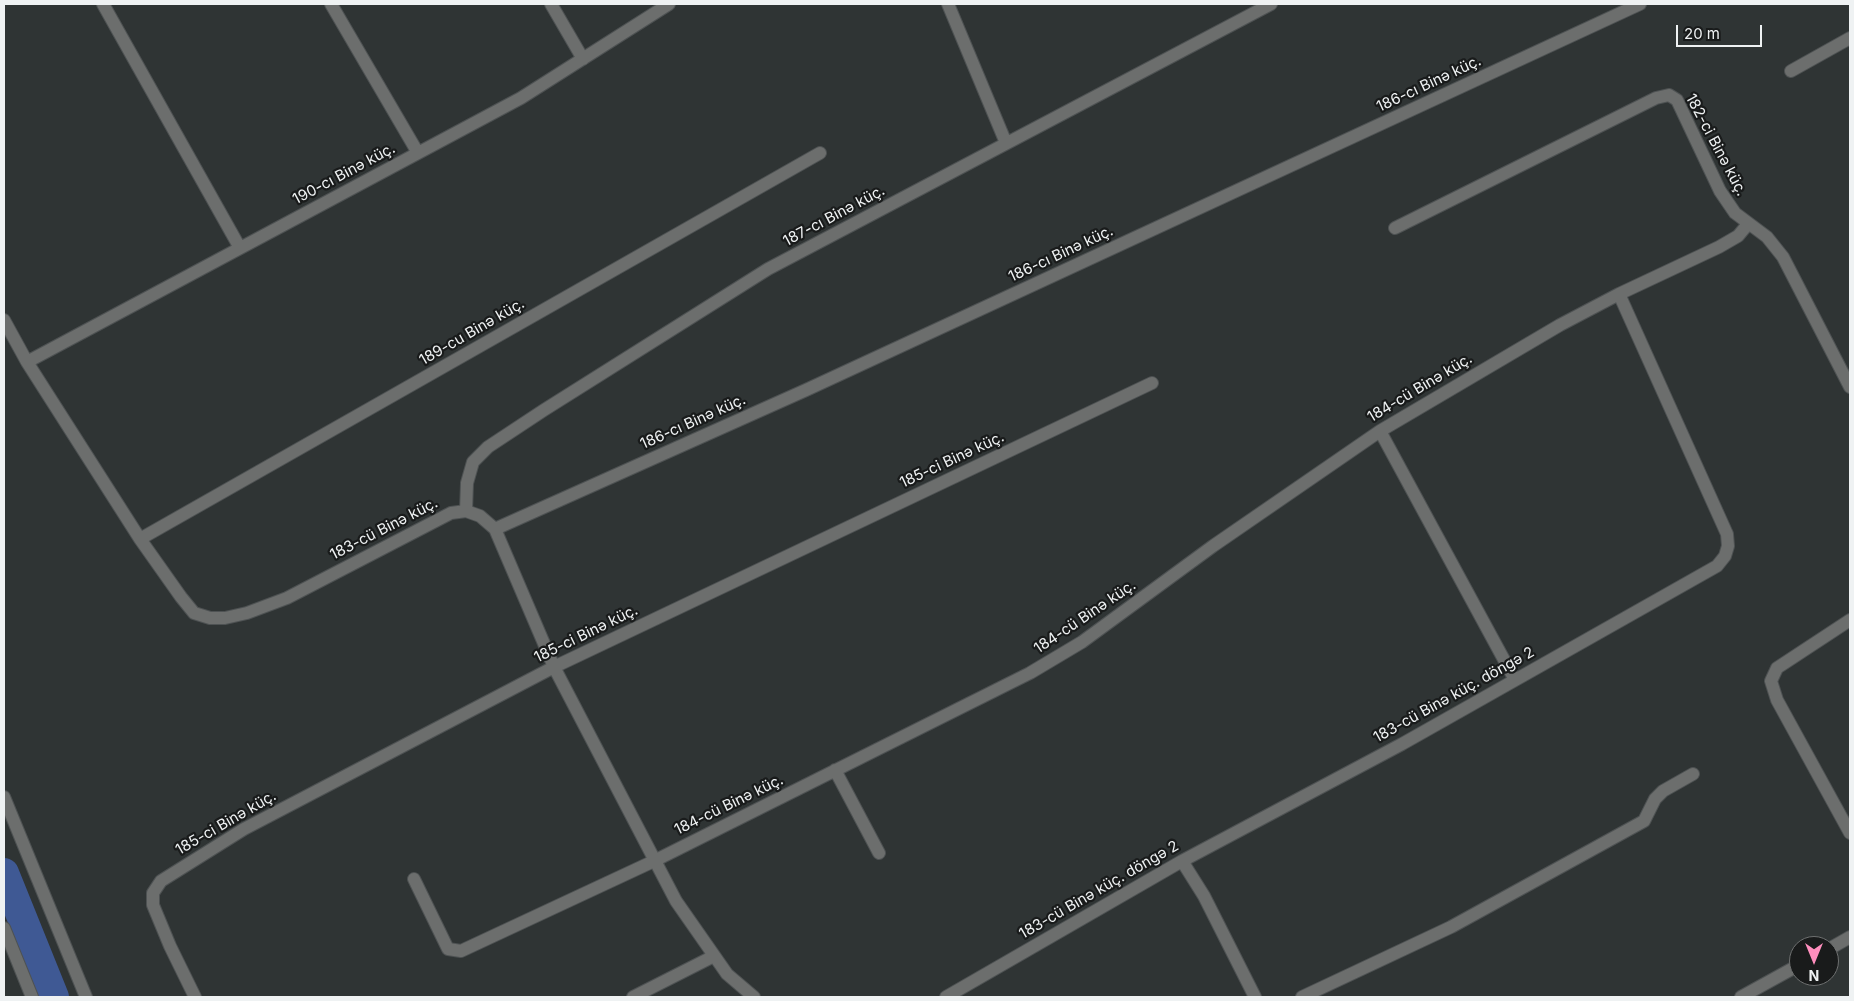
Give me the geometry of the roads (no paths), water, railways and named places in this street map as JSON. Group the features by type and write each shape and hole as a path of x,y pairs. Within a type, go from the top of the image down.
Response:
{"street":[{"path":"103,4 240,248"},
{"path":"331,4 418,153"},
{"path":"551,4 583,59"},
{"name":"190-cı Binə küç.","path":"28,362 521,98 669,4"},
{"path":"948,4 1006,143"},
{"name":"187-cı Binə küç.","path":"466,512 467,483 473,462 488,446 768,269 1271,4"},
{"name":"186-cı Binə küç.","path":"495,529 806,390 1640,4"},
{"path":"1791,71 1850,38"},
{"name":"182-ci Binə küç.","path":"1395,228 1648,103 1669,95 1678,100 1720,191 1735,213 1766,237 1783,258 1850,388"},
{"name":"189-cu Binə küç.","path":"140,539 820,153"},
{"name":"184-cü Binə küç.","path":"414,879 448,949 461,951 654,860 1030,673 1082,642 1212,546 1380,431 1551,330 1619,294 1719,248 1738,236 1748,224"},
{"name":"183-cü Binə küç. döngə 2","path":"946,997 1182,861 1402,744 1717,566 1725,556 1728,546 1728,534 1619,294"},
{"name":"183-cü Binə küç.","path":"4,320 28,362 140,539 194,613 210,618 224,618 247,613 287,598 451,513 466,512"},
{"name":"185-ci Binə küç.","path":"195,997 153,905 153,892 161,881 244,829 554,667 1152,383"},
{"path":"1380,431 1516,680"},
{"path":"466,512 480,516 495,529 554,667 676,901 728,974 754,997"},
{"path":"1850,620 1778,668 1771,682 1777,700 1850,833"},
{"path":"835,770 879,853"},
{"path":"1302,997 1451,927 1644,821 1655,799 1663,791 1693,774"},
{"path":"4,797 86,997"},
{"path":"1182,861 1204,896 1255,997"},
{"path":"4,928 32,997"},
{"path":"1839,943 1850,937"},
{"path":"633,997 714,956"},
{"path":"1741,997 1789,971"}],"waterway":[{"path":"4,873 54,997"}]}
